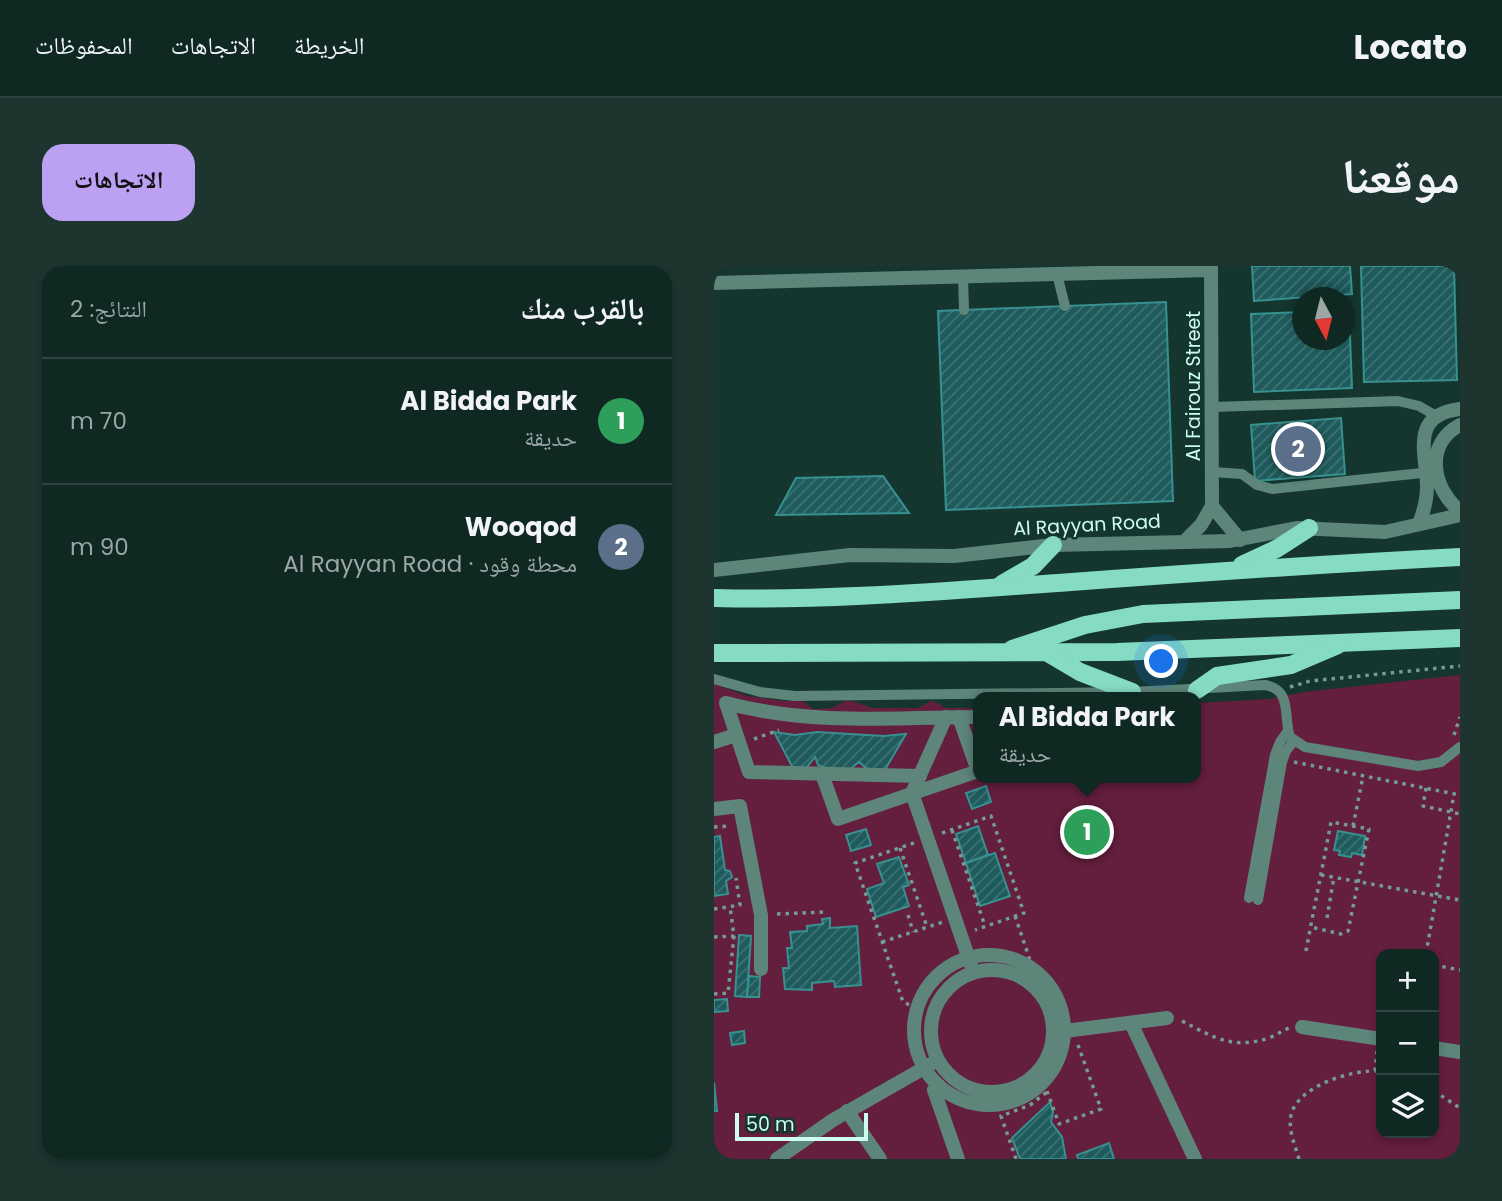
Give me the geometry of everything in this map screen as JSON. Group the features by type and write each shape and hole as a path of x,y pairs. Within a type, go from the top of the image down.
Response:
{"main road":[{"path":"1228,571 1262,556 1309,528"},
{"path":"996,587 1027,570 1053,545"},
{"path":"714,598 790,599 921,594 1460,557"},
{"path":"714,610 790,599"},
{"path":"999,654 1085,625 1143,614 1460,600"},
{"path":"714,653 1117,652 1460,638"},
{"path":"1197,690 1217,676 1291,665 1344,642"},
{"path":"1048,653 1088,676 1132,692"}],"street":[{"path":"714,284 1211,268"},
{"name":"Al Fairouz Street","path":"1211,268 1212,506"},
{"path":"1460,409 1437,416 1424,436 1423,452 1431,472 1460,513"},
{"path":"1419,523 1439,445 1448,433 1460,425"},
{"path":"1184,542 1200,526 1212,506 1240,540"},
{"name":"Al Rayyan Road","path":"714,570 827,557 954,556 1053,545 1240,540 1284,529 1373,532 1396,530 1460,513"},
{"path":"920,776 749,772 726,703 764,712 815,718 973,717"},
{"path":"952,717 912,793 973,973"},
{"path":"952,717 973,761"},
{"path":"714,743 736,735"},
{"path":"822,774 838,819 973,773"},
{"path":"714,809 740,806 761,915 761,969"},
{"path":"1006,957 1030,967 1049,984 1061,1006 1063,1031 1057,1064 1045,1087 1006,1104 982,1105 959,1099 939,1086 924,1068 915,1045 917,1008 922,996 936,977 968,958 1006,957"},
{"path":"1017,1099 969,1087 950,1075 938,1060 931,1035 934,1012 953,984 973,973 1008,973 1028,983 1044,1000 1052,1021 1063,1031 1167,1018"},
{"path":"1131,1023 1195,1159"},
{"path":"1302,1027 1376,1038"},
{"path":"1017,1099 1042,1066 1063,1031"},
{"path":"1439,1049 1460,1052"},
{"path":"777,1159 847,1111 938,1060"},
{"path":"939,1086 934,1090 955,1158"},
{"path":"847,1111 880,1159"}],"lane":[{"path":"1057,274 1065,306"},
{"path":"963,276 964,310"},
{"path":"1213,407 1398,401 1419,406 1437,416"},
{"path":"1212,472 1242,474 1257,485 1272,489 1431,472"},
{"path":"714,679 760,692 795,696 973,694"},
{"path":"1132,692 1265,685 1281,692 1286,703 1291,736 1282,762 1253,899"},
{"path":"1291,736 1310,748 1418,766 1441,761 1456,743"}],"path":[{"path":"1281,692 1297,684 1460,666"},
{"path":"1297,684 1298,694"},
{"path":"1456,743 1460,717"},
{"path":"753,730 759,737"},
{"path":"1293,762 1460,795"},
{"path":"1353,826 1363,776"},
{"path":"1426,788 1423,806 1460,814"},
{"path":"1427,949 1454,794"},
{"path":"1306,951 1331,822 1369,830 1347,933 1311,927"},
{"path":"714,827 728,825 730,838"},
{"path":"952,830 985,926"},
{"path":"900,848 927,927"},
{"path":"714,909 740,905 734,865"},
{"path":"1321,875 1460,900"},
{"path":"1327,918 1334,877"},
{"path":"714,994 728,993 734,936 730,907"},
{"path":"761,915 825,912"},
{"path":"908,915 914,932"},
{"path":"1015,916 1030,967"},
{"path":"882,942 955,918"},
{"path":"714,937 734,936"},
{"path":"1439,966 1460,970"},
{"path":"1167,1018 1183,1021 1214,1038 1234,1042 1254,1041 1291,1027 1302,1027"},
{"path":"1016,1159 1001,1116 1017,1099 1045,1087 1059,1124 1101,1109 1063,1031"},
{"path":"1299,1159 1290,1126 1292,1112 1298,1100 1334,1079 1360,1072 1376,1071"},
{"path":"1439,1094 1460,1108"}],"shaded area":[{"path":"1460,675 1460,1159 714,1159 714,684 748,696 803,701 813,709 832,708 845,701 873,708 918,708 931,701 944,708 973,708 973,783 1201,783 1201,703 1269,699 1304,692"}],"building":[{"path":"1252,266 1350,266 1352,287 1292,287 1292,298 1254,301"},
{"path":"1361,266 1454,266 1457,380 1364,382"},
{"path":"1166,302 1173,501 946,510 938,311"},
{"path":"1292,312 1292,350 1351,350 1352,388 1254,392 1251,314"},
{"path":"1341,418 1345,474 1255,481 1251,425"},
{"path":"883,476 909,513 776,515 796,478"},
{"path":"774,732 795,735 817,732 884,736 906,734 883,773 866,768 859,762 850,769 828,769 818,765 815,757 807,767 794,770"},
{"path":"986,786 991,802 972,809 966,793"},
{"path":"978,826 988,855 966,863 956,834"},
{"path":"866,829 871,845 851,851 846,835"},
{"path":"1338,831 1365,836 1362,855 1339,855 1340,851 1334,850"},
{"path":"720,836 725,870 730,871 732,877 726,881 728,894 714,896 714,837"},
{"path":"995,853 1010,896 980,906 966,863"},
{"path":"899,857 909,885 903,887 909,906 876,917 867,889 884,883 877,864"},
{"path":"830,918 830,928 857,926 861,985 835,987 834,981 812,983 812,990 785,989 783,968 789,968 787,948 792,948 790,932 807,931 807,926 823,924 822,919"},
{"path":"739,935 751,936 747,997 735,996"},
{"path":"749,976 760,977 759,997 747,997"},
{"path":"727,999 728,1011 714,1012 714,1000"},
{"path":"744,1031 745,1043 732,1045 730,1033"},
{"path":"714,1082 717,1111 714,1111"},
{"path":"1050,1102 1053,1112 1051,1122 1062,1137 1066,1159 1020,1159 1012,1138"},
{"path":"1109,1143 1114,1159 1078,1159 1077,1155"}],"place":[{"name":"Wooqod","path":"1298,449"},
{"name":"Al Bidda Park","path":"1087,832"}]}
